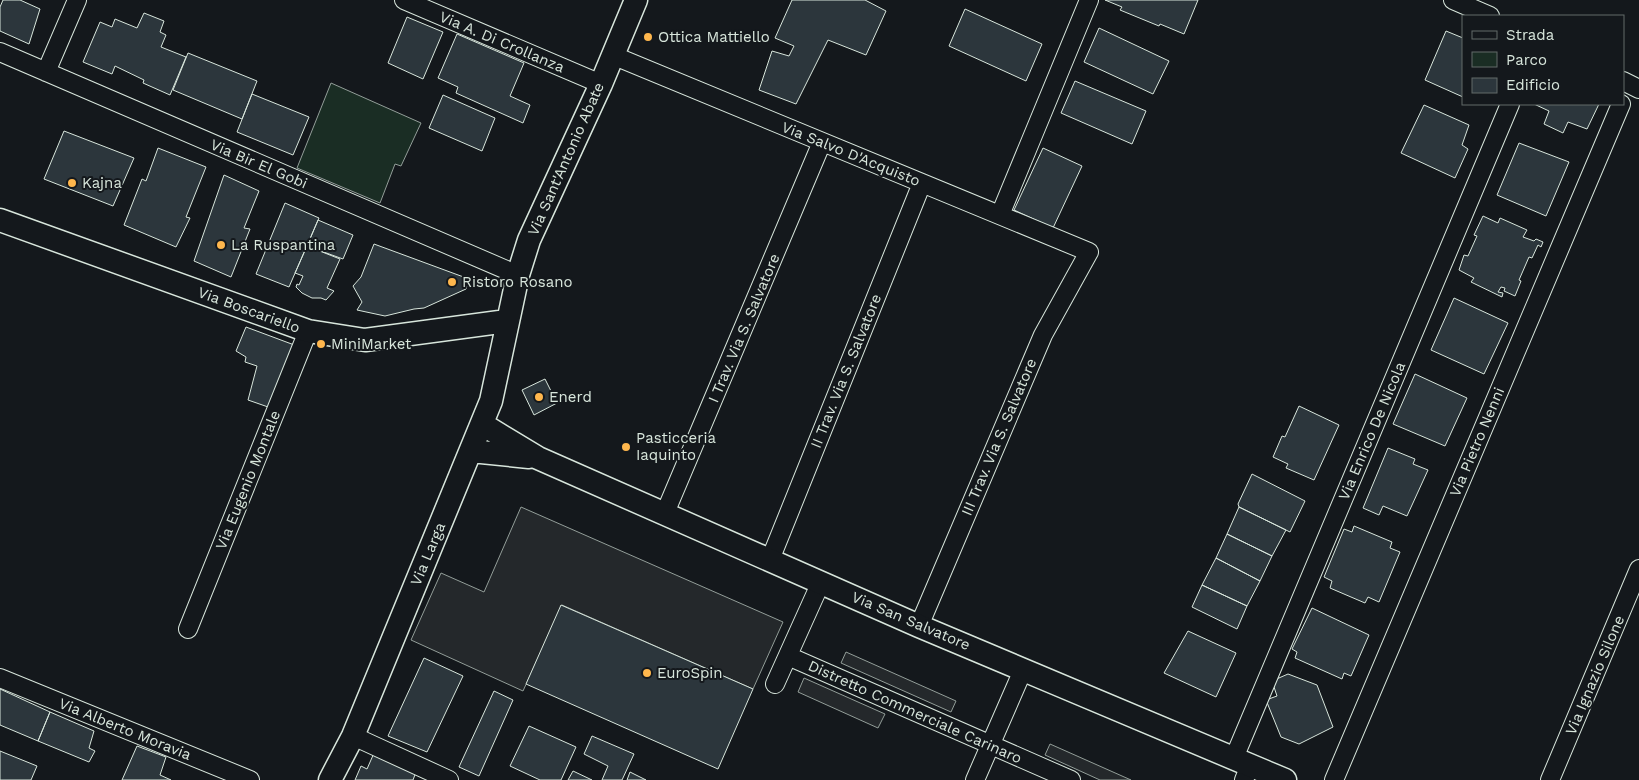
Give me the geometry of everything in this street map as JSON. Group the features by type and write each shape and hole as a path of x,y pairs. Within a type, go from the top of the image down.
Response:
{"street":[{"path":"46,72 77,0"},
{"name":"Via A. Di Crollanza","path":"404,0 600,84"},
{"name":"Via Sant'Antonio Abate","path":"507,321 529,240 636,0"},
{"path":"1000,215 1089,0"},
{"path":"1453,0 1488,15"},
{"name":"Via Bir El Gobi","path":"0,52 518,275"},
{"name":"Via Salvo D'Acquisto","path":"612,56 1089,252"},
{"name":"Via Enrico De Nicola","path":"1243,768 1510,105"},
{"name":"Via Pietro Nenni","path":"1334,780 1621,105"},
{"name":"I Trav. Via S. Salvatore","path":"665,513 822,142"},
{"name":"II Trav. Via S. Salvatore","path":"770,560 922,183"},
{"name":"Via Boscariello","path":"0,220 308,331 365,340 507,321"},
{"name":"III Trav. Via S. Salvatore","path":"919,626 1043,335 1089,252"},
{"name":"Via Larga","path":"330,780 353,736 491,402 507,321"},
{"name":"Via Eugenio Montale","path":"188,628 308,331"},
{"name":"Via San Salvatore","path":"482,424 538,458 1243,768 1285,780"},
{"name":"Via San Salvatore","path":"471,450 538,458"},
{"name":"Via Ignazio Silone","path":"1550,780 1639,569"},
{"path":"775,684 821,582"},
{"name":"Distretto Commerciale Carinaro","path":"788,656 1070,780"},
{"path":"975,780 1023,670"},
{"name":"Via Alberto Moravia","path":"0,678 250,780"},
{"path":"353,736 450,780"}],"green space":[{"path":"331,83 421,123 401,166 395,164 380,203 297,168"}],"shaded area":[{"path":"521,507 783,622 753,689 562,605 523,691 411,640 441,573 484,592"},
{"path":"846,652 956,701 951,712 841,663"},
{"path":"804,678 885,714 878,728 798,692"},
{"path":"1050,744 1131,780 1100,780 1045,755"}],"building":[{"path":"3,0 20,0 40,9 29,44 0,31 0,7"},
{"path":"792,0 865,0 886,11 866,55 828,40 796,104 759,90 772,51 789,56 794,46 775,38"},
{"path":"1105,0 1198,0 1184,34 1120,10 1122,7"},
{"path":"965,9 1042,44 1026,81 949,46"},
{"path":"144,13 164,21 160,32 166,35 161,47 186,57 170,95 143,83 144,80 115,66 112,74 83,62 100,22 112,27 115,19 137,28"},
{"path":"407,17 443,32 423,79 388,63"},
{"path":"1099,28 1169,61 1153,94 1084,62"},
{"path":"1446,31 1462,38 1462,97 1425,80"},
{"path":"457,34 524,63 510,96 530,105 523,123 456,93 458,87 438,78"},
{"path":"188,53 257,81 242,119 173,90"},
{"path":"1075,81 1146,111 1132,144 1061,113"},
{"path":"252,94 309,117 293,155 237,132"},
{"path":"443,95 495,118 482,151 429,128"},
{"path":"1424,105 1469,125 1462,145 1468,149 1455,178 1401,153"},
{"path":"1536,105 1599,105 1587,129 1568,122 1563,133 1544,124 1549,111"},
{"path":"64,131 134,158 113,206 44,179"},
{"path":"1519,143 1569,162 1546,216 1497,195"},
{"path":"158,148 206,167 186,217 190,218 176,247 124,225 142,179 146,181"},
{"path":"1043,148 1082,166 1053,228 1014,210"},
{"path":"224,175 259,191 244,228 250,229 231,277 194,261"},
{"path":"285,203 319,218 289,287 256,274"},
{"path":"1483,216 1498,223 1500,218 1527,230 1523,237 1543,242 1541,247 1538,245 1532,258 1529,257 1519,280 1521,281 1515,296 1504,291 1505,288 1501,287 1498,292 1503,293 1502,297 1471,282 1474,278 1459,270 1464,255 1468,256 1477,236 1474,235"},
{"path":"318,220 353,235 343,259 307,246"},
{"path":"374,244 469,279 466,289 424,308 385,316 357,310 362,302 353,286 361,277"},
{"path":"307,246 340,259 327,288 334,291 326,300 312,298 302,293 296,287 303,276 295,273"},
{"path":"1454,298 1508,323 1484,374 1431,350"},
{"path":"246,327 297,346 271,408 248,400 257,366 245,362 246,357 236,351"},
{"path":"1415,374 1467,398 1445,446 1393,424"},
{"name":"Enerd","path":"545,379 557,403 534,415 522,390"},
{"path":"1299,406 1339,425 1314,480 1286,468 1288,464 1273,457 1282,436 1285,437"},
{"path":"1388,448 1415,459 1413,464 1428,470 1407,516 1383,506 1379,515 1363,508"},
{"path":"1252,474 1305,501 1290,532 1239,507 1238,504"},
{"path":"1239,507 1286,530 1272,556 1227,534"},
{"path":"1354,526 1392,542 1390,548 1400,552 1379,602 1368,597 1365,603 1330,588 1332,581 1324,577 1344,529 1352,532"},
{"path":"1227,534 1272,556 1260,581 1216,558"},
{"path":"1216,558 1260,581 1247,606 1202,585"},
{"path":"1202,585 1247,606 1237,629 1192,607"},
{"path":"561,605 753,689 718,769 526,684"},
{"path":"1312,608 1369,635 1351,676 1344,673 1342,679 1295,658 1297,652 1292,649"},
{"path":"1188,631 1236,653 1216,697 1164,673"},
{"path":"424,658 463,676 427,752 388,736"},
{"path":"1288,674 1317,685 1333,727 1299,744 1281,737 1266,700 1277,696 1272,681"},
{"path":"0,689 50,712 38,741 0,725"},
{"path":"494,691 513,700 479,776 459,767"},
{"path":"50,712 94,731 89,748 95,751 89,762 38,741"},
{"path":"529,726 576,747 561,780 540,780 510,766"},
{"path":"592,736 634,754 622,780 602,780 608,766 584,754"},
{"path":"137,746 166,757 160,775 171,780 122,780"},
{"path":"0,751 37,766 31,780 0,780"},
{"path":"374,753 416,772 413,780 355,780 361,766 367,769"},
{"path":"573,771 592,780 568,780"},
{"path":"630,772 646,780 627,780"}],"place":[{"name":"Ottica Mattiello","path":"648,37"},
{"name":"Kajna","path":"72,183"},
{"name":"La Ruspantina","path":"221,245"},
{"name":"Ristoro Rosano","path":"452,282"},
{"name":"MiniMarket","path":"321,344"},
{"name":"Enerd","path":"539,397"},
{"name":"Pasticceria Iaquinto","path":"626,447"},
{"name":"EuroSpin","path":"647,673"}]}
